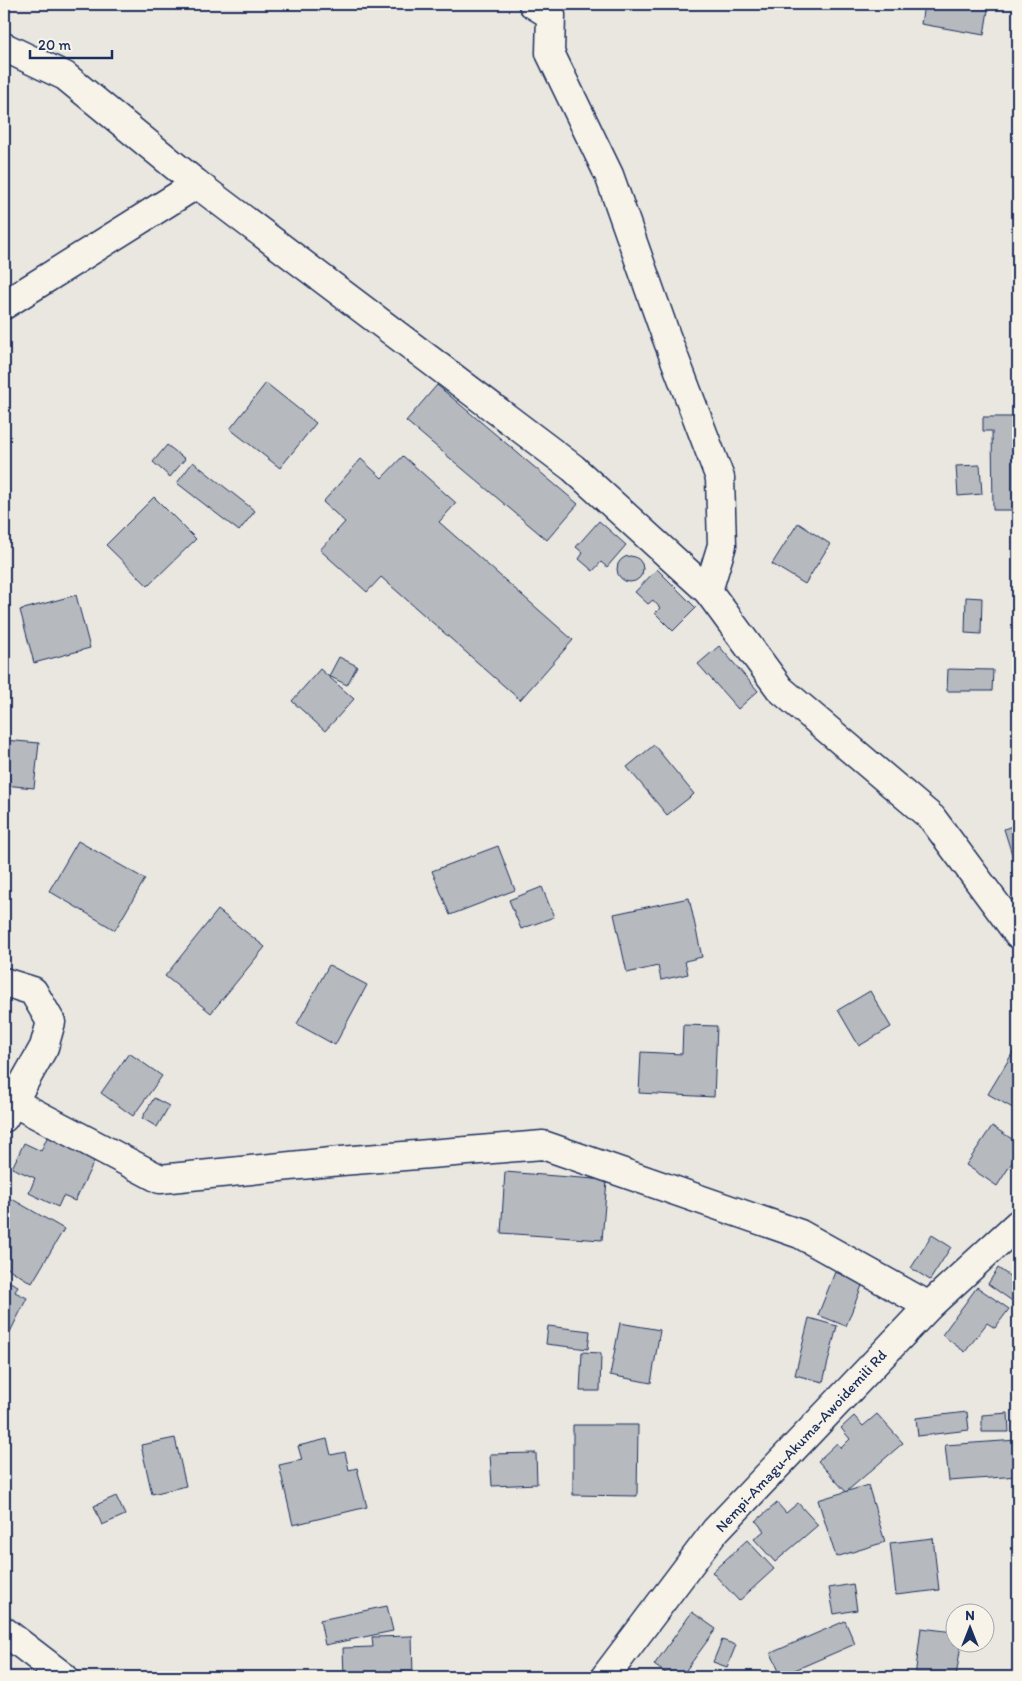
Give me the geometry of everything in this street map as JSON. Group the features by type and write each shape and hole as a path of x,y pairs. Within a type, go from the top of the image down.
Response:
{"street":[{"path":"533,4 551,15 550,53 609,175 666,336 720,478 722,545 708,591"},
{"path":"4,47 65,76 197,184 573,468 708,591 780,689 932,818 1018,934"},
{"path":"4,305 197,184"},
{"path":"4,982 33,991 51,1022 44,1047 8,1110 160,1179 341,1160 543,1145 800,1234 928,1306"},
{"name":"Nempi-Amagu-Akuma-Awoidemili Rd","path":"605,1677 715,1531 928,1306 1018,1224"},
{"path":"4,1631 64,1677"}],"building":[{"path":"924,4 989,4 984,35 921,24"},
{"path":"266,383 316,423 280,468 230,429"},
{"path":"437,385 578,504 547,540 406,421"},
{"path":"983,417 1018,417 1018,510 993,510 992,431 983,431"},
{"path":"167,445 185,459 170,477 153,462"},
{"path":"403,456 456,503 439,522 573,640 520,700 381,577 367,592 320,550 345,522 323,502 361,459 382,478"},
{"path":"193,462 255,511 239,531 177,483"},
{"path":"980,465 982,494 958,496 956,466"},
{"path":"154,497 196,539 148,586 106,545"},
{"path":"599,521 626,545 607,567 601,562 593,571 579,559 583,553 576,547"},
{"path":"798,523 830,544 805,584 772,564"},
{"path":"1018,542 1018,605 1017,605"},
{"path":"630,556 639,560 643,569 639,578 630,582 621,578 617,569 621,560"},
{"path":"657,569 696,608 673,631 655,613 660,608 653,600 648,604 635,592"},
{"path":"76,595 90,648 34,663 20,610"},
{"path":"966,597 982,598 981,634 965,633"},
{"path":"1014,644 1018,645 1018,692 1013,692"},
{"path":"719,646 758,691 738,709 698,664"},
{"path":"339,657 357,666 347,685 329,676"},
{"path":"320,669 354,699 325,731 292,701"},
{"path":"948,669 993,670 992,691 947,691"},
{"path":"4,740 39,743 34,788 4,785"},
{"path":"654,745 694,794 667,815 627,767"},
{"path":"1018,824 1018,866 1016,867 1004,829"},
{"path":"78,841 145,879 115,930 49,891"},
{"path":"498,846 515,890 450,915 432,871"},
{"path":"542,887 554,917 521,929 509,900"},
{"path":"689,898 702,957 685,961 688,974 661,980 658,966 627,973 614,914"},
{"path":"218,910 265,947 211,1013 165,976"},
{"path":"329,965 367,985 335,1045 297,1024"},
{"path":"870,991 891,1027 859,1046 838,1010"},
{"path":"683,1025 717,1026 714,1097 639,1093 641,1052 682,1054"},
{"path":"1015,1049 1018,1051 1018,1111 988,1094"},
{"path":"129,1053 162,1076 133,1116 101,1093"},
{"path":"154,1098 169,1106 157,1127 142,1118"},
{"path":"992,1126 1018,1143 1018,1153 997,1186 966,1165"},
{"path":"50,1131 98,1153 75,1201 63,1196 58,1207 29,1193 35,1178 12,1168 24,1143 41,1151"},
{"path":"505,1172 607,1180 602,1240 501,1233"},
{"path":"12,1199 64,1229 32,1283 4,1266 4,1213"},
{"path":"932,1235 951,1247 930,1280 911,1268"},
{"path":"998,1268 1018,1282 1018,1305 988,1284"},
{"path":"835,1272 863,1283 846,1326 818,1315"},
{"path":"4,1279 18,1286 15,1292 27,1298 4,1344"},
{"path":"977,1287 1009,1309 995,1328 987,1323 965,1352 942,1335"},
{"path":"809,1318 837,1326 823,1382 795,1375"},
{"path":"620,1323 660,1330 651,1383 610,1375"},
{"path":"548,1326 590,1331 588,1349 546,1344"},
{"path":"582,1352 601,1353 600,1391 580,1391"},
{"path":"967,1412 969,1430 918,1436 916,1418"},
{"path":"1008,1413 1009,1432 982,1432 982,1415"},
{"path":"877,1414 903,1443 846,1492 818,1461 837,1443 841,1448 850,1439 841,1428 854,1416 863,1426"},
{"path":"573,1425 638,1425 637,1496 573,1495"},
{"path":"175,1438 186,1486 152,1494 141,1445"},
{"path":"327,1439 331,1455 345,1452 349,1470 357,1468 367,1507 293,1525 279,1465 302,1460 298,1446"},
{"path":"1017,1440 1018,1476 949,1481 945,1445"},
{"path":"536,1453 537,1484 492,1486 490,1454"},
{"path":"868,1485 885,1542 836,1557 818,1500"},
{"path":"116,1496 125,1515 102,1525 94,1506"},
{"path":"777,1503 786,1513 798,1503 818,1525 775,1562 754,1539 764,1531 756,1521"},
{"path":"933,1538 939,1590 896,1595 890,1543"},
{"path":"747,1540 774,1569 739,1601 712,1572"},
{"path":"853,1584 857,1610 834,1614 829,1588"},
{"path":"387,1606 393,1631 325,1645 320,1620"},
{"path":"692,1612 716,1629 681,1677 671,1677 654,1665"},
{"path":"845,1621 855,1644 781,1676 771,1653"},
{"path":"921,1628 944,1631 944,1654 959,1654 956,1677 915,1677"},
{"path":"412,1636 413,1677 344,1677 343,1648 373,1647 372,1637"},
{"path":"722,1640 736,1645 727,1667 713,1662"}]}
